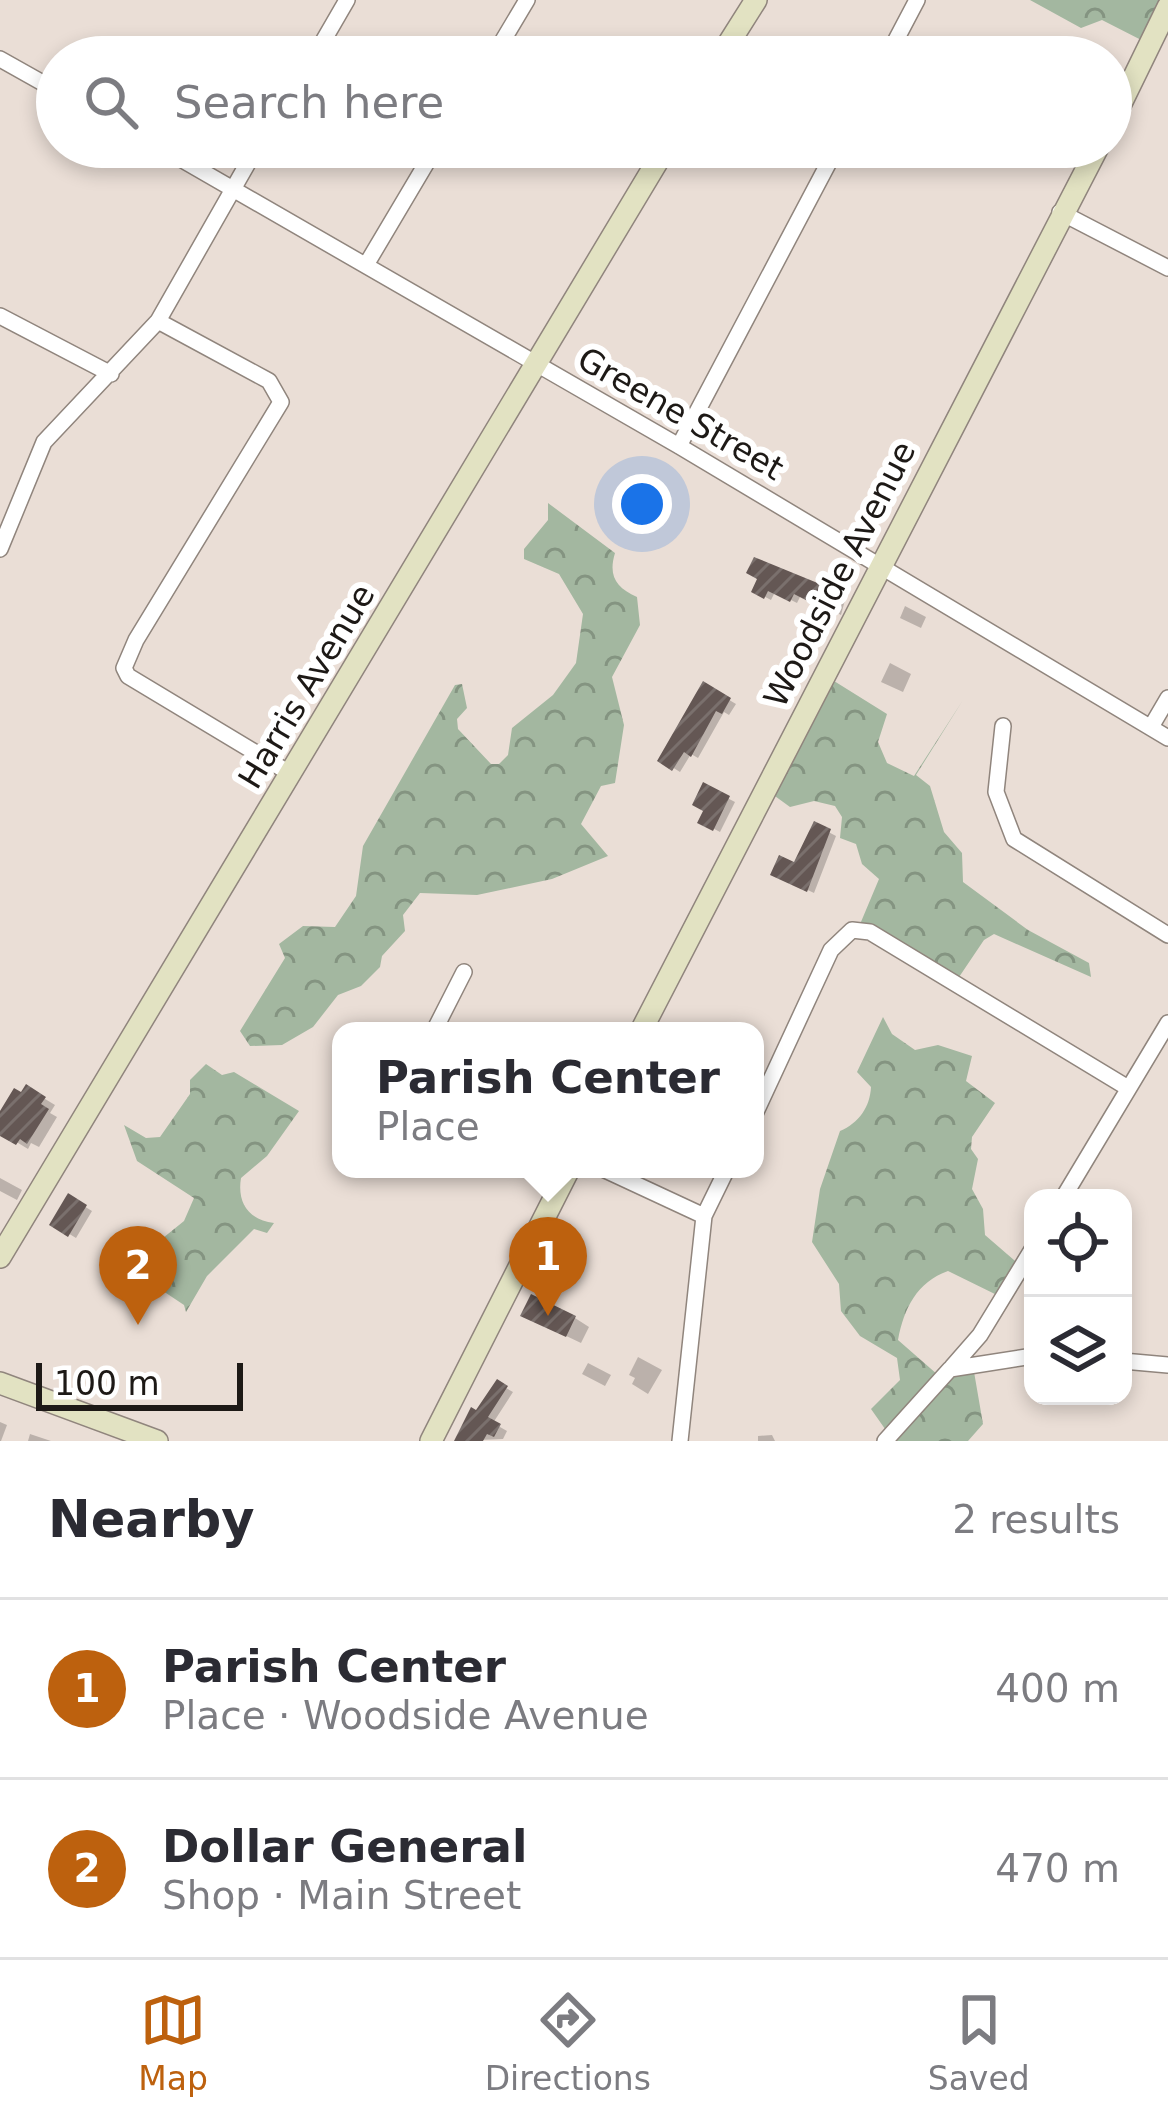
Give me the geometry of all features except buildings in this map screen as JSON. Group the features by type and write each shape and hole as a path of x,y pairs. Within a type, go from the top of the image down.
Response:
{"street":[{"path":"326,36 347,0"},
{"path":"505,36 526,0"},
{"path":"733,36 756,0"},
{"path":"898,36 917,0"},
{"path":"1132,80 1168,7"},
{"path":"0,58 36,79"},
{"name":"Greene Street","path":"199,168 679,446 1168,738"},
{"path":"0,549 44,442 158,321 244,168"},
{"path":"366,265 424,168"},
{"name":"Harris Avenue","path":"0,1257 653,168"},
{"path":"679,446 826,168"},
{"name":"Woodside Avenue","path":"646,1022 1086,168"},
{"path":"1060,212 1168,268"},
{"path":"0,316 111,374"},
{"path":"158,321 274,385 281,402 136,640 124,668 128,676 291,774"},
{"path":"1151,727 1168,698"},
{"path":"1003,726 996,792 1014,838 1168,935"},
{"path":"764,1095 831,950 852,930 870,932 1127,1088"},
{"path":"439,1022 464,972"},
{"path":"1068,1189 1168,1023"},
{"path":"431,1441 564,1178"},
{"path":"622,1178 704,1216"},
{"path":"680,1441 704,1216 723,1178"},
{"path":"885,1441 980,1335 1024,1263"},
{"path":"950,1369 1024,1357"},
{"path":"1132,1362 1168,1365"},
{"path":"0,1383 157,1441"}],"green space":[{"path":"1030,0 1168,0 1151,45 1102,20 1081,28"},
{"path":"548,503 615,553 616,580 637,597 640,625 612,677 624,725 615,783 601,786 581,824 608,856 552,879 477,895 420,893 403,915 405,931 361,986 338,995 313,1027 282,1045 250,1046 240,1031 285,958 279,944 303,926 335,927 356,896 363,846 455,685 462,684 467,708 457,719 458,729 491,764 499,764 508,755 512,728 553,695 576,663 583,614 559,574 524,559 524,549 548,520"},
{"path":"826,676 887,714 878,742 887,763 914,776 963,700 916,775 930,786 944,832 962,853 963,882 1028,930 1089,963 1091,977 994,934 984,940 955,983 858,929 879,879 862,864 856,844 840,838 842,817 835,806 814,801 790,807 768,791"},
{"path":"883,1017 892,1034 915,1050 938,1045 972,1056 966,1081 995,1103 972,1137 971,1149 978,1159 972,1189 983,1209 985,1235 1022,1267 1003,1298 948,1271 937,1276 914,1298 898,1340 938,1375 973,1366 983,1424 968,1441 886,1441 890,1436 871,1409 900,1380 897,1358 860,1336 841,1311 839,1284 812,1242 820,1189 840,1131 858,1119 868,1101 871,1087 857,1072"},
{"path":"206,1064 222,1075 234,1072 299,1111 267,1156 241,1178 246,1208 257,1218 274,1223 267,1233 254,1229 207,1276 186,1312 184,1305 127,1267 184,1221 194,1198 137,1161 124,1125 146,1138 160,1137 190,1094 190,1080"}],"place":[{"name":"Parish Center","path":"548,1316"},
{"name":"Dollar General","path":"138,1325"}]}
